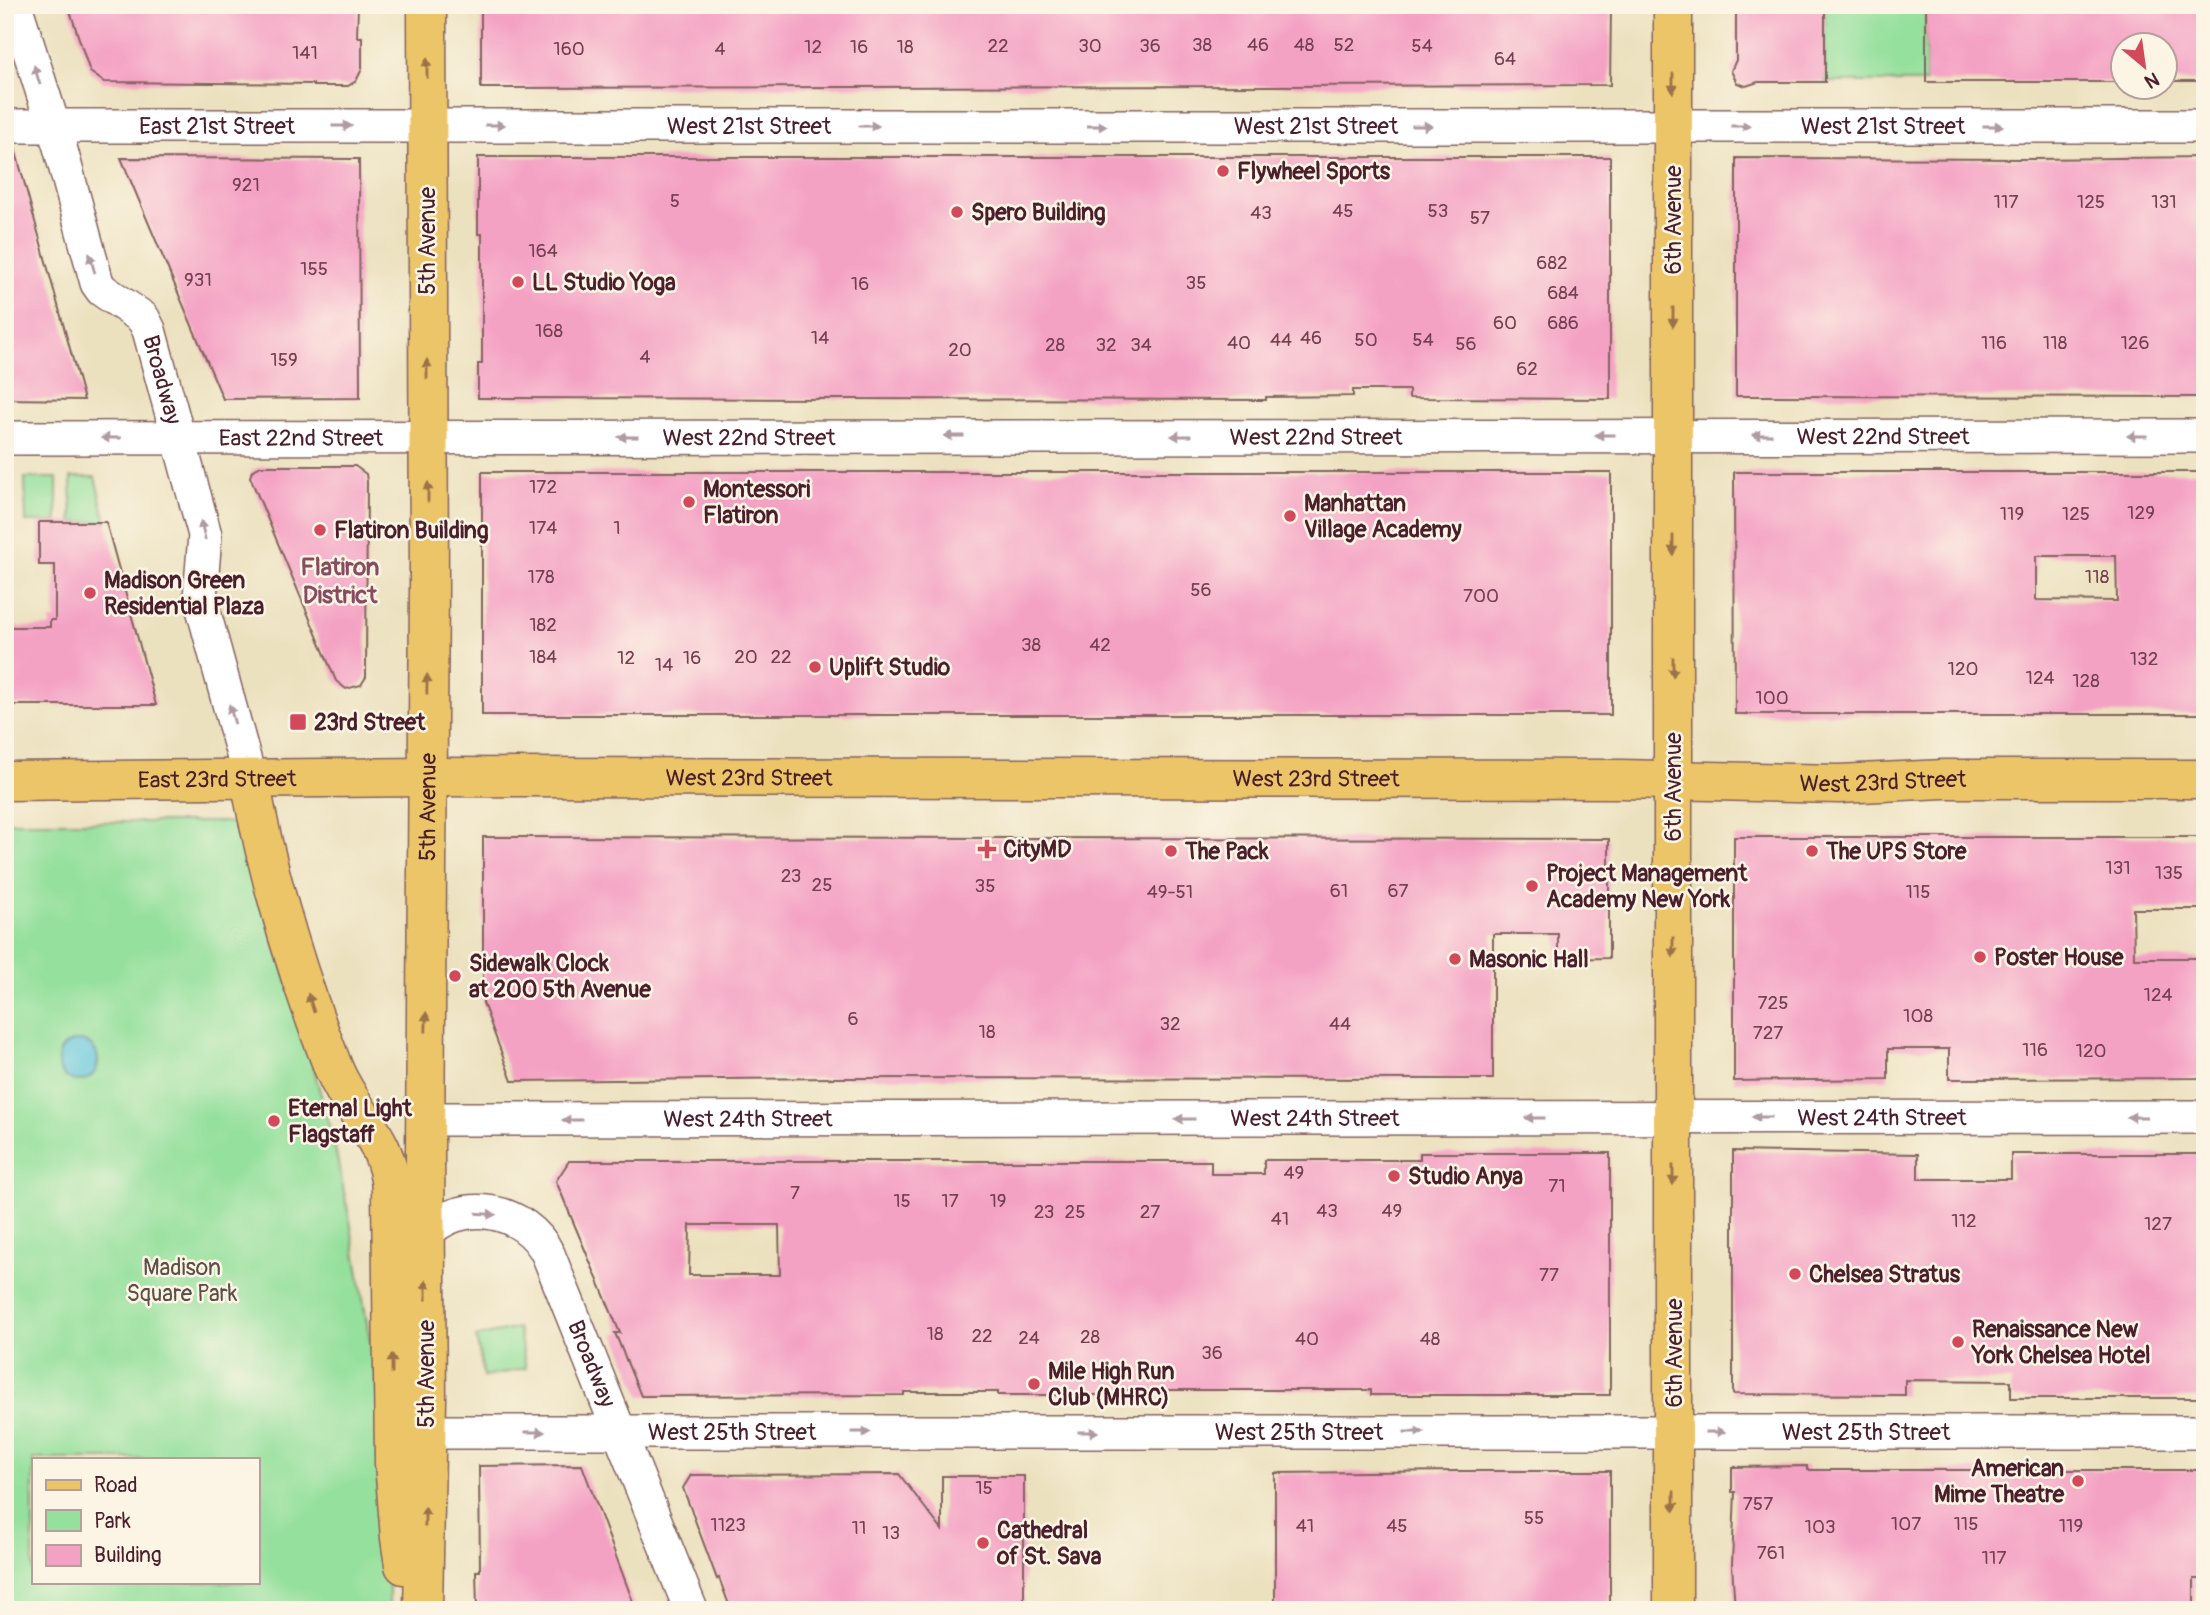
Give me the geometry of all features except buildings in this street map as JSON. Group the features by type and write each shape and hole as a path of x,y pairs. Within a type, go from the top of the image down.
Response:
{"main road":[{"name":"5th Avenue","path":"423,1610 410,1432 425,1235 427,5"},
{"name":"6th Avenue","path":"1673,5 1674,1610"},
{"name":"West 23rd Street","path":"427,777 1673,781 1839,784 1944,779 2205,779"},
{"name":"East 23rd Street","path":"5,781 427,777"},
{"path":"250,780 268,862 298,966 333,1068 347,1096 377,1137 389,1168 410,1432 400,1538 413,1610"}],"street":[{"name":"Broadway","path":"15,5 53,126 97,283 102,290 143,318 149,330 205,535 200,598 250,780"},
{"name":"East 21st Street","path":"5,126 427,126"},
{"name":"West 21st Street","path":"427,126 2205,126"},
{"name":"West 22nd Street","path":"427,437 2205,436"},
{"name":"East 22nd Street","path":"5,438 427,437"},
{"name":"West 24th Street","path":"426,1119 2205,1117"},
{"name":"Broadway","path":"425,1235 446,1217 475,1213 506,1216 532,1231 548,1254 691,1610"},
{"name":"West 25th Street","path":"410,1432 2205,1432"}],"green space":[{"path":"1825,5 1926,5 1926,82 1825,82"},
{"path":"71,477 95,477 106,522 72,522"},
{"path":"25,478 57,478 57,522 26,522"},
{"name":"Madison Square Park","path":"5,822 224,822 234,824 237,829 306,1039 335,1148 350,1221 380,1401 389,1496 389,1610 5,1610"},
{"path":"518,1328 526,1368 484,1377 476,1337"}],"water":[{"path":"78,1041 86,1042 92,1047 97,1053 97,1069 92,1075 86,1080 78,1081 70,1080 64,1075 59,1069 58,1061 59,1053 64,1047 70,1042"}],"place":[{"name":"Flywheel Sports","path":"1223,171"},
{"name":"Spero Building","path":"957,212"},
{"name":"LL Studio Yoga","path":"518,282"},
{"name":"Montessori Flatiron","path":"689,502"},
{"name":"Manhattan Village Academy","path":"1290,516"},
{"name":"Flatiron Building","path":"320,530"},
{"name":"Madison Green Residential Plaza","path":"90,593"},
{"name":"Uplift Studio","path":"815,667"},
{"name":"23rd Street","path":"298,722"},
{"name":"CityMD","path":"987,849"},
{"name":"The Pack","path":"1171,851"},
{"name":"The UPS Store","path":"1812,851"},
{"name":"Project Management Academy New York","path":"1532,886"},
{"name":"Poster House","path":"1980,957"},
{"name":"Masonic Hall","path":"1455,959"},
{"name":"Sidewalk Clock at 200 5th Avenue","path":"455,976"},
{"name":"Eternal Light Flagstaff","path":"274,1121"},
{"name":"Studio Anya","path":"1394,1176"},
{"name":"Chelsea Stratus","path":"1795,1274"},
{"name":"Renaissance New York Chelsea Hotel","path":"1958,1342"},
{"name":"Mile High Run Club (MHRC)","path":"1034,1384"},
{"name":"American Mime Theatre","path":"2078,1481"},
{"name":"Cathedral of St. Sava","path":"983,1543"}],"district":[{"name":"Flatiron District","path":"340,581"}]}
